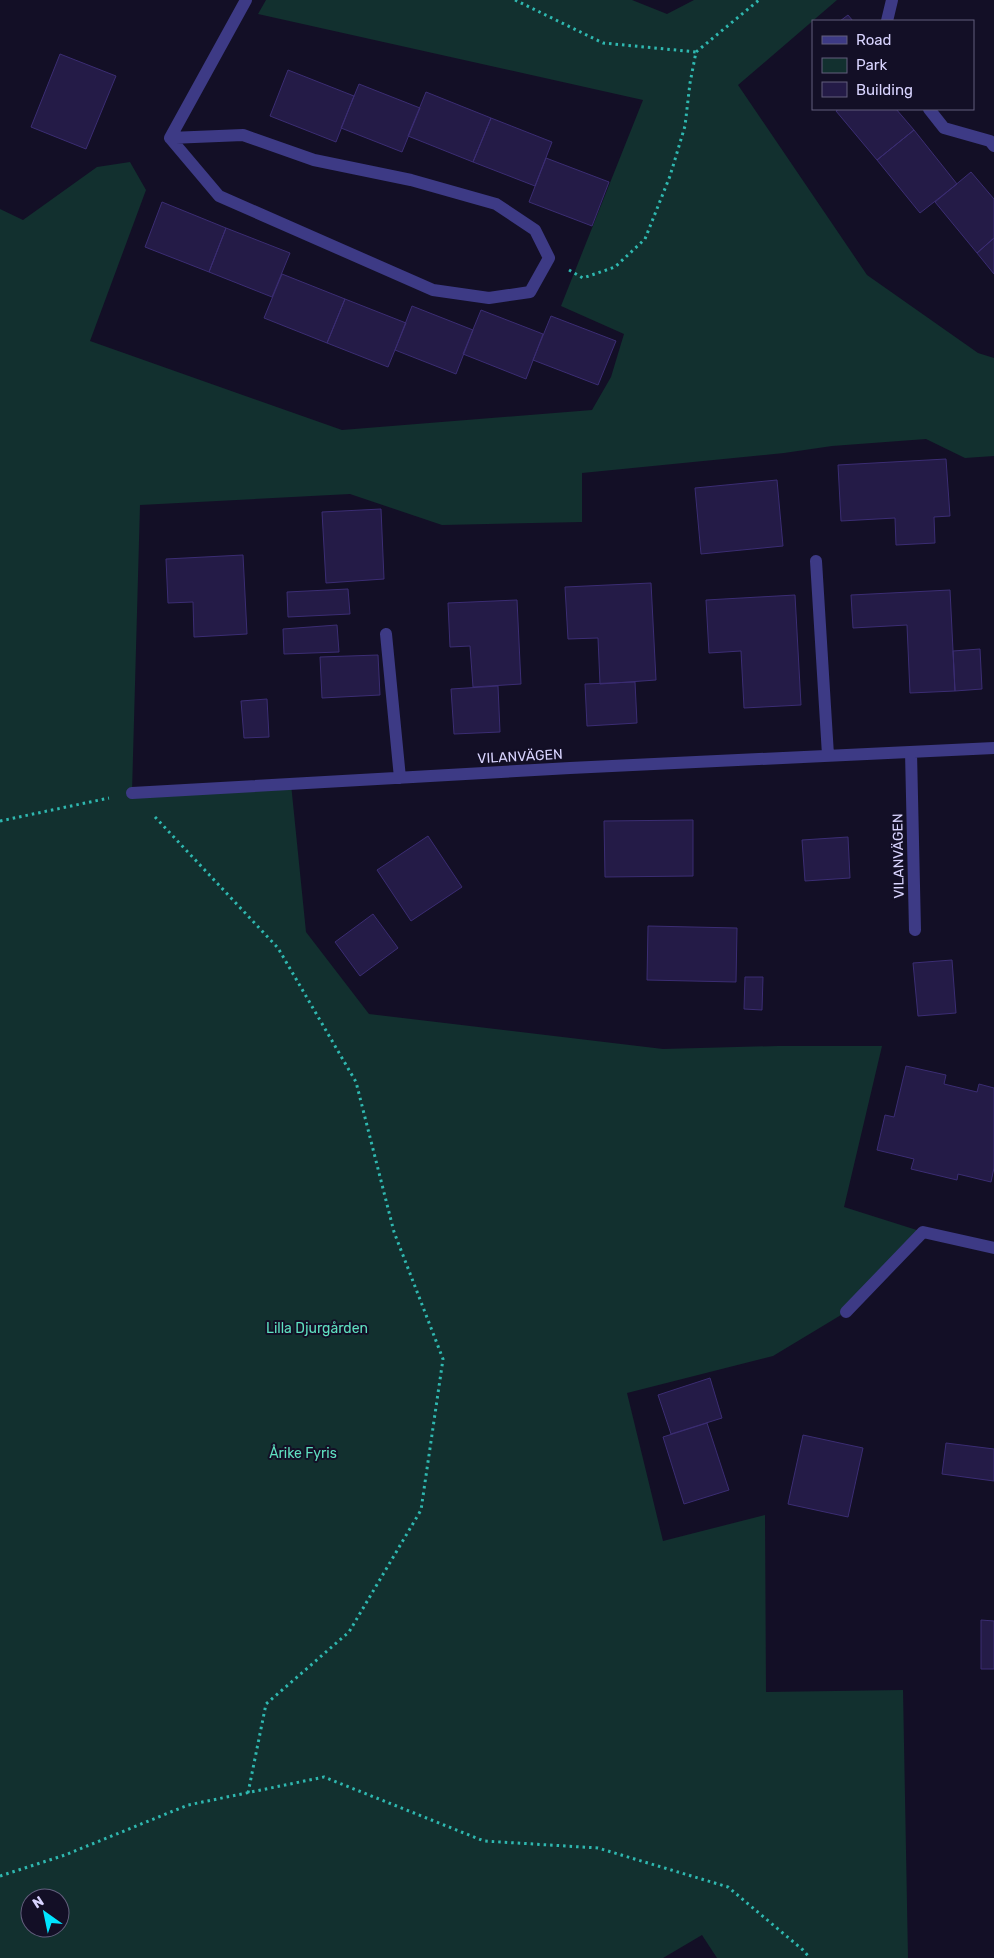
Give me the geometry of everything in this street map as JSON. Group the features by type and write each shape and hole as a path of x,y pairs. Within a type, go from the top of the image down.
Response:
{"street":[{"path":"170,138 246,0"},
{"path":"887,20 892,0"},
{"path":"930,110 944,128 990,141 994,146"},
{"path":"243,135 314,160 411,180 496,204 535,230 550,258 530,292 489,298 433,290 219,196 170,138 243,135"},
{"path":"816,561 828,756"},
{"path":"386,634 400,778"},
{"name":"VILANVÄGEN","path":"132,793 994,748"},
{"name":"VILANVÄGEN","path":"911,752 915,930"},
{"path":"846,1312 923,1232 994,1248"}],"path":[{"path":"515,0 603,43 696,52"},
{"path":"550,258 583,278 615,267 645,239 670,176 685,126 696,52 759,0"},
{"path":"0,821 132,793 278,948 356,1082 394,1232 442,1358 421,1510 349,1632 266,1704 248,1793"},
{"path":"0,1876 65,1855 188,1805 324,1777 484,1842 598,1848 728,1887 810,1958"}],"green space":[{"name":"Årike Fyris","path":"266,0 632,0 667,14 694,0 837,0 738,85 867,275 978,353 994,358 994,456 965,458 926,439 832,446 784,453 582,473 582,522 442,525 350,494 140,505 132,792 291,784 306,932 369,1014 663,1049 882,1046 844,1207 923,1232 846,1312 773,1356 627,1393 663,1541 765,1515 766,1692 903,1690 908,1958 717,1958 702,1935 663,1958 0,1958 0,209 23,220 97,167 130,162 146,190 90,341 342,430 592,410 611,377 624,334 561,306 643,100 258,14"}],"building":[{"path":"848,15 852,20 841,20"},
{"path":"60,54 116,76 86,149 31,127"},
{"path":"288,70 354,96 336,142 270,116"},
{"path":"359,84 420,108 402,152 341,128"},
{"path":"426,92 491,118 473,162 408,136"},
{"path":"897,110 914,130 877,160 836,111"},
{"path":"491,118 552,142 535,186 473,162"},
{"path":"914,130 957,184 920,213 877,160"},
{"path":"546,158 609,182 592,226 529,202"},
{"path":"971,172 994,199 994,238 977,253 935,202"},
{"path":"162,202 226,228 209,272 145,247"},
{"path":"226,228 290,253 272,297 209,272"},
{"path":"994,238 994,274 977,253"},
{"path":"282,274 345,299 327,343 264,318"},
{"path":"345,299 406,323 388,367 327,343"},
{"path":"412,306 473,330 456,374 395,350"},
{"path":"481,310 543,334 526,379 463,354"},
{"path":"551,316 616,341 598,385 533,360"},
{"path":"946,459 950,516 934,517 935,543 896,545 895,518 841,521 838,465"},
{"path":"777,480 783,546 701,554 695,488"},
{"path":"381,509 384,579 326,583 322,512"},
{"path":"243,555 247,634 194,637 193,602 168,603 166,559"},
{"path":"651,583 656,680 600,684 598,638 568,639 565,587"},
{"path":"348,589 350,614 288,617 287,592"},
{"path":"950,590 955,691 910,693 907,625 853,628 851,595"},
{"path":"795,595 801,705 744,708 741,651 709,653 706,600"},
{"path":"517,600 521,684 473,687 470,646 450,647 448,603"},
{"path":"337,625 339,652 284,654 283,629"},
{"path":"980,649 982,689 955,691 953,651"},
{"path":"378,655 380,695 322,698 320,657"},
{"path":"635,682 637,723 587,726 585,684"},
{"path":"498,686 500,732 454,734 451,689"},
{"path":"267,699 269,737 244,738 241,701"},
{"path":"693,820 693,876 605,877 604,821"},
{"path":"428,836 462,887 411,921 377,870"},
{"path":"848,837 850,878 805,881 802,840"},
{"path":"373,914 398,948 360,976 335,942"},
{"path":"648,926 737,928 736,982 647,980"},
{"path":"952,960 956,1013 918,1016 913,963"},
{"path":"745,977 763,977 762,1010 744,1009"},
{"path":"906,1066 946,1075 944,1084 977,1092 979,1084 994,1088 994,1168 991,1182 958,1174 957,1180 911,1169 914,1159 877,1150 885,1115 894,1117"},
{"path":"710,1378 722,1418 671,1434 658,1395"},
{"path":"707,1423 729,1490 684,1504 663,1437"},
{"path":"803,1435 863,1448 848,1517 788,1504"},
{"path":"946,1443 994,1449 994,1481 942,1474"},
{"path":"981,1620 994,1621 994,1669 981,1669"}],"park label":[{"name":"Lilla Djurgården","path":"317,1328"}]}
